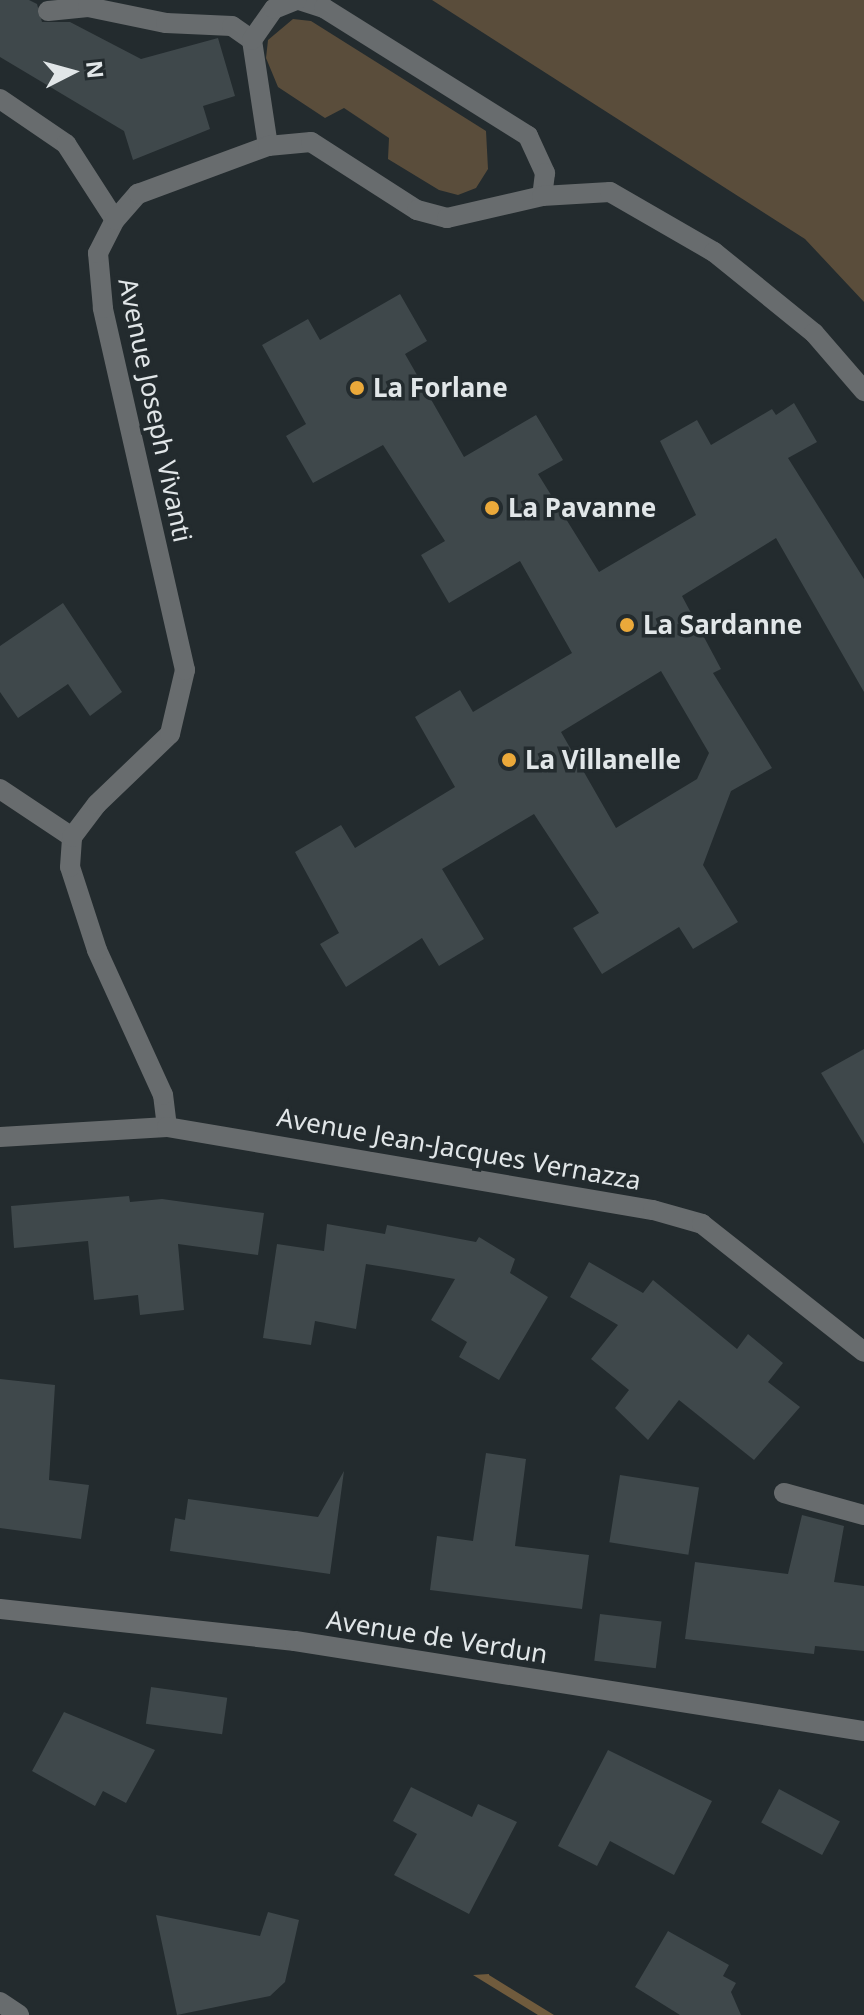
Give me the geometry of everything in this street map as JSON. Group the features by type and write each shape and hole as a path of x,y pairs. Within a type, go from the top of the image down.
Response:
{"street":[{"path":"268,146 252,40 274,9 298,0 324,8 528,136 545,173 542,196"},
{"path":"48,11 88,7 166,23 232,26 252,40"},
{"path":"0,99 66,144 115,220"},
{"name":"Avenue Joseph Vivanti","path":"72,837 97,804 170,734 185,670 103,308 98,253 115,220 138,194 268,146 311,142 417,210 447,218 542,196 610,192 714,252 814,333 864,391"},
{"path":"0,789 72,837 75,894 163,1095 167,1127"},
{"name":"Avenue Jean-Jacques Vernazza","path":"0,1137 167,1127 607,1201 702,1224 864,1352"},
{"path":"784,1493 864,1515"},
{"name":"Avenue de Verdun","path":"0,1609 295,1641 864,1731"},
{"path":"0,2002 19,2015"}],"shaded area":[{"path":"432,0 864,0 864,302 805,239"},
{"path":"293,19 311,21 486,131 488,169 476,188 458,195 439,190 388,159 389,138 344,108 325,118 278,87 266,58 268,40"},
{"path":"489,1974 554,2015 538,2015 473,1975"}],"building":[{"path":"0,0 29,0 37,4 42,22 70,22 141,59 218,38 235,96 203,106 210,129 133,160 124,131 0,57"},
{"path":"400,294 427,341 405,354 464,457 536,415 563,460 538,474 599,572 696,515 660,441 697,420 711,445 772,409 776,415 794,403 817,442 788,458 864,579 864,692 776,538 682,596 721,669 713,673 772,768 731,791 703,865 738,922 693,949 679,927 602,974 573,928 599,913 534,814 442,869 484,939 439,966 422,938 346,987 320,944 339,933 295,852 341,825 355,848 455,787 415,717 460,690 473,712 572,653 520,561 449,603 421,555 445,541 383,445 313,483 286,436 306,424 262,345 308,319 320,340","holes":["661,671 709,753 697,779 616,828 561,732"]},
{"path":"63,603 122,692 90,716 68,684 18,718 0,692 0,646"},
{"path":"864,1049 864,1144 821,1073"},
{"path":"129,1196 130,1202 162,1199 264,1213 258,1255 178,1244 184,1310 140,1315 138,1295 94,1300 88,1241 14,1248 11,1206"},
{"path":"327,1224 385,1234 387,1225 476,1242 479,1237 515,1259 510,1273 548,1297 499,1380 459,1357 467,1342 431,1320 455,1279 366,1264 356,1329 315,1321 311,1345 263,1338 277,1244 324,1251"},
{"path":"589,1262 643,1293 653,1280 737,1349 748,1334 783,1363 768,1382 800,1407 754,1460 679,1400 648,1440 615,1408 629,1390 591,1359 618,1325 570,1297"},
{"path":"0,1379 55,1385 49,1480 89,1485 81,1539 0,1528"},
{"path":"486,1453 526,1459 515,1546 589,1555 582,1609 430,1590 437,1536 473,1541"},
{"path":"344,1471 330,1574 170,1551 175,1518 185,1520 188,1499 318,1517"},
{"path":"620,1475 699,1488 688,1555 609,1542"},
{"path":"802,1515 844,1526 834,1582 864,1586 864,1651 815,1646 814,1654 685,1639 695,1562 788,1574"},
{"path":"600,1614 662,1622 656,1668 594,1661"},
{"path":"151,1687 227,1698 222,1734 146,1724"},
{"path":"64,1712 155,1750 126,1803 103,1791 95,1806 32,1771"},
{"path":"608,1750 712,1801 674,1875 610,1841 597,1866 558,1846"},
{"path":"411,1787 472,1817 478,1804 517,1822 469,1914 394,1875 417,1834 393,1821"},
{"path":"779,1789 840,1821 822,1855 761,1823"},
{"path":"268,1912 299,1920 285,1982 270,1996 177,2015 156,1915 260,1936"},
{"path":"668,1931 729,1965 723,1976 736,1983 731,1992 741,2015 680,2015 635,1987"}],"place":[{"name":"La Forlane","path":"357,388"},
{"name":"La Pavanne","path":"492,508"},
{"name":"La Sardanne","path":"627,625"},
{"name":"La Villanelle","path":"509,760"}]}
